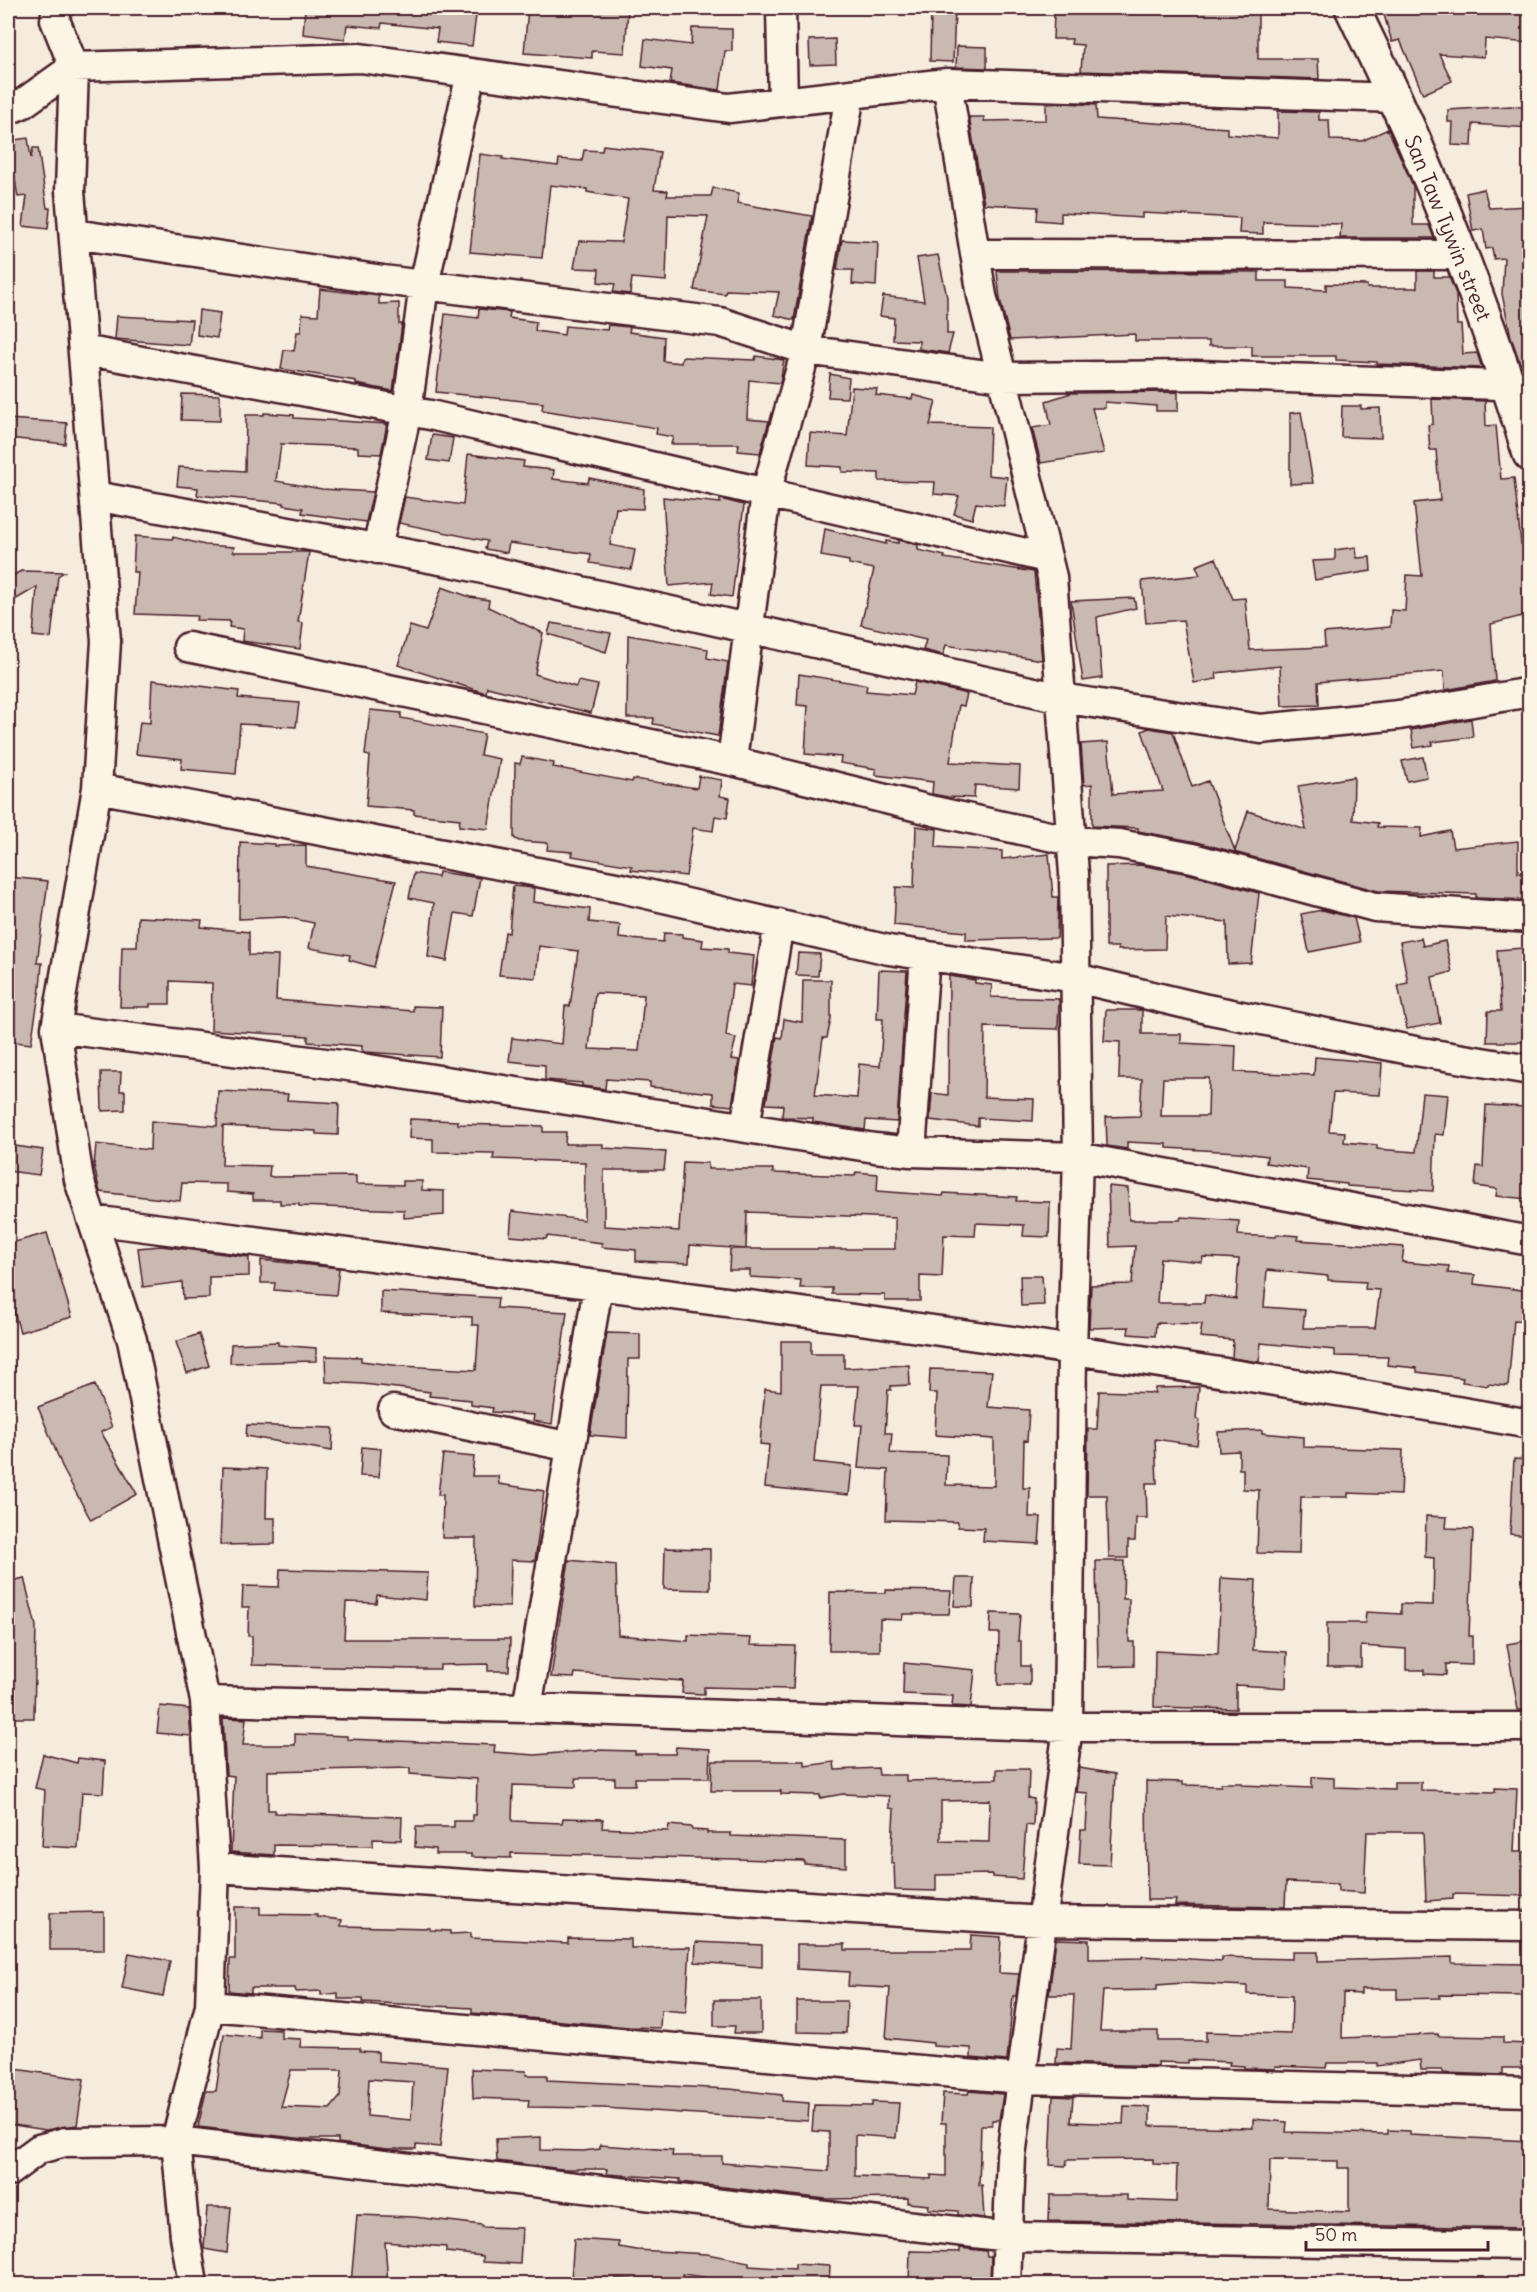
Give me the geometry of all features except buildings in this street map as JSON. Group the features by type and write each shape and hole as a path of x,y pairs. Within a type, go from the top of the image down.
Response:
{"street":[{"path":"57,8 55,20 75,67 70,191 106,641 97,788 56,1028 79,1180 132,1340 205,1701 215,1868 210,2006 176,2141 185,2236 193,2284"},
{"path":"780,8 783,102"},
{"name":"San Taw Tywin street","path":"1352,8 1396,98 1461,255 1519,385 1530,454"},
{"path":"8,110 22,104 75,67 360,58 729,108 946,83 1396,98"},
{"path":"377,549 407,411 424,285 471,73"},
{"path":"946,83 982,296 1052,577 1072,842 1076,978 1078,1157 1072,1349 1068,1727 1011,2156 1006,2284"},
{"path":"732,761 765,493 806,350 850,94"},
{"path":"74,234 424,285 720,322 806,350 1002,377 1196,375 1519,385"},
{"path":"975,254 1461,255"},
{"path":"83,350 407,411 1047,558"},
{"path":"95,496 456,563 1061,698 1261,729 1399,716 1530,692"},
{"path":"188,647 732,761 934,811 1072,842 1119,844 1193,858 1375,907 1530,918"},
{"path":"97,788 621,888 925,955 1076,978 1241,1016 1415,1051 1530,1070"},
{"path":"745,1127 779,924"},
{"path":"911,1152 925,955"},
{"path":"56,1028 356,1067 911,1152 1078,1157 1530,1241"},
{"path":"92,1220 1072,1349 1318,1385 1530,1424"},
{"path":"527,1708 598,1287"},
{"path":"393,1410 571,1447"},
{"path":"205,1701 527,1708 1068,1727 1530,1727"},
{"path":"215,1868 1042,1921 1530,1926"},
{"path":"210,2006 1021,2079 1530,2092"},
{"path":"8,2172 39,2150 65,2142 176,2141 1009,2237 1530,2245"}]}
